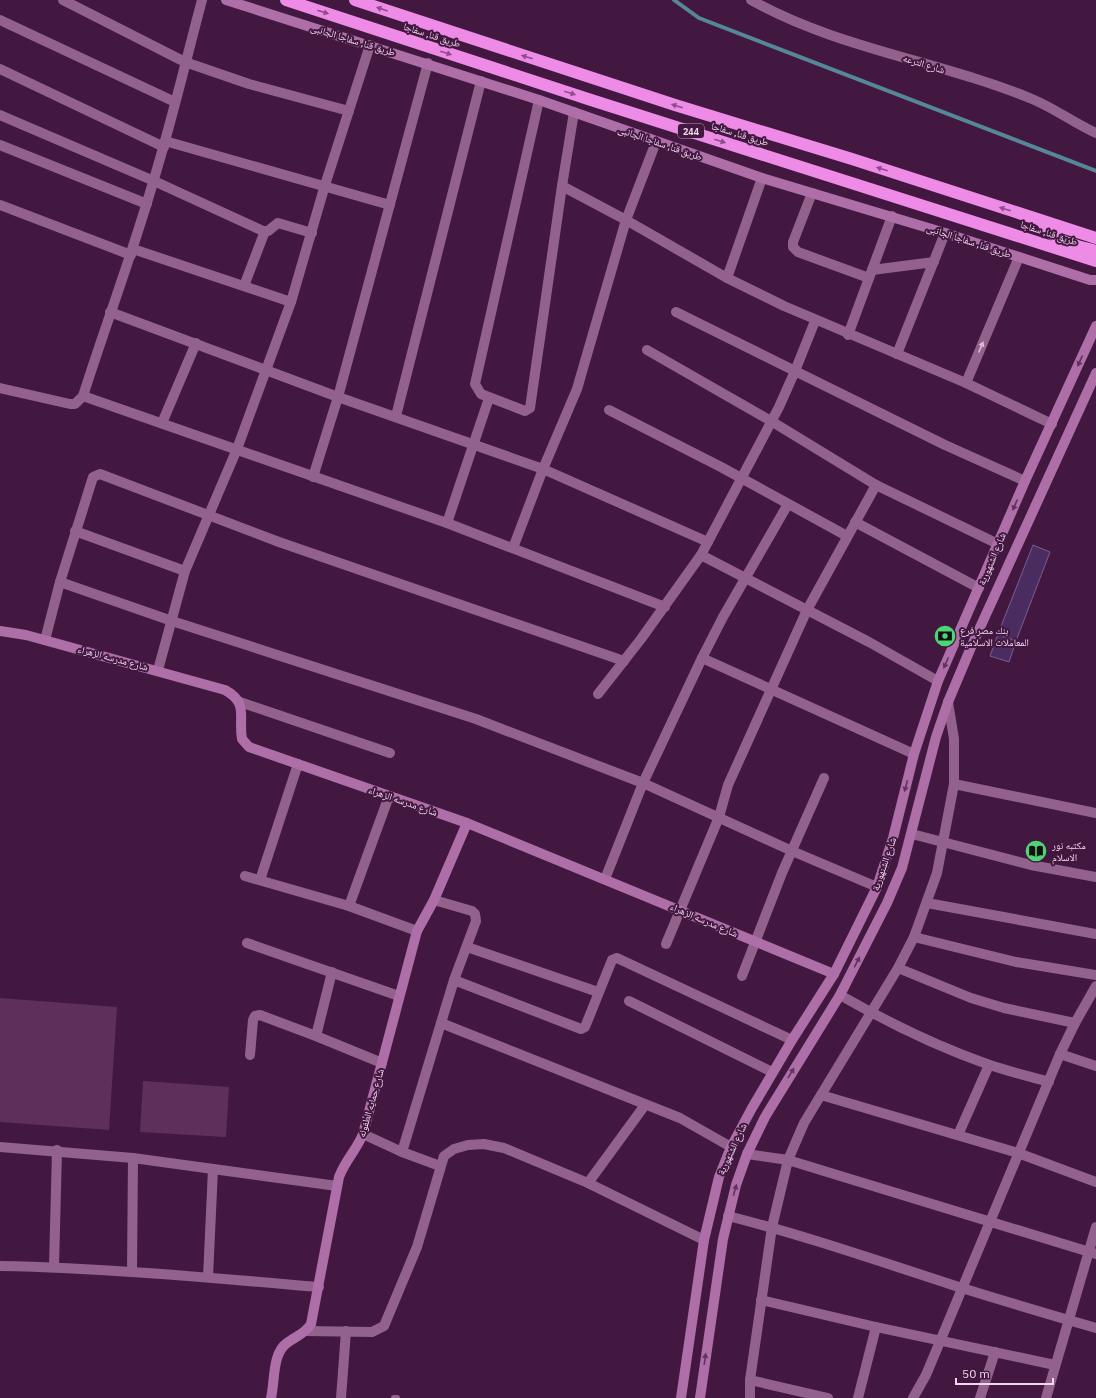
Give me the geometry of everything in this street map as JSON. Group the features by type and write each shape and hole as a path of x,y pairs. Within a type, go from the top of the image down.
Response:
{"highway":[{"name":"طريق قنا, سفاجا","path":"286,0 588,99 1096,261"},
{"name":"طريق قنا, سفاجا","path":"355,0 675,105 852,159 1096,238"},
{"path":"1042,221 1049,232 1059,240 1096,251"}],"street":[{"path":"63,0 185,62 249,84 349,111"},
{"path":"0,388 70,404 75,404 83,396 110,312 132,252 154,181 202,0"},
{"name":"طريق قنا, سفاجا الجانبى","path":"226,0 428,63 574,112 762,178 945,232 1090,280 1096,280"},
{"name":"شارع الترعه","path":"750,0 801,24 846,41 940,68 1032,98 1096,133"},
{"path":"0,20 175,102"},
{"path":"158,670 185,571 237,449 291,302 325,185 370,45"},
{"path":"312,477 338,397 428,63"},
{"path":"0,69 164,144 325,185 390,205"},
{"path":"396,416 481,81"},
{"path":"539,100 475,384 481,394 525,410 530,408 574,112"},
{"path":"0,115 154,181 265,231 268,231 278,223 312,233"},
{"path":"513,548 543,469 577,389 626,220 656,142"},
{"path":"0,145 146,204"},
{"path":"727,278 762,178"},
{"path":"562,186 626,220 727,278 815,321 966,383 1052,424"},
{"path":"812,192 793,242 793,247 798,252 870,274 934,262"},
{"path":"0,205 132,252 291,302"},
{"path":"848,335 892,216"},
{"path":"244,286 265,231"},
{"path":"897,354 945,232"},
{"path":"966,383 1019,257"},
{"path":"110,312 338,397 396,416 543,469 708,542"},
{"path":"676,312 945,445 1025,481"},
{"path":"598,694 665,607 701,555 772,421 795,371 815,321"},
{"name":"شارع الشنهورية","path":"681,1398 704,1240 719,1177 731,1147 772,1072 834,974 877,887 893,838 914,754 938,681 1025,481 1096,326"},
{"path":"162,423 196,343"},
{"path":"647,350 772,421 876,485 998,544"},
{"name":"شارع الشنهورية","path":"700,1398 720,1260 728,1216 747,1154 765,1117 840,995 887,903 902,868 936,737 948,702 972,645 1096,373"},
{"path":"83,396 447,523 665,607"},
{"path":"447,523 489,398"},
{"path":"609,410 741,477 847,536"},
{"path":"45,640 60,582 92,477 100,474 279,542 624,661"},
{"path":"666,944 719,818 728,785 771,688 807,610 876,485"},
{"path":"605,879 643,783 702,658 723,616 746,579 788,504"},
{"path":"855,522 979,588"},
{"path":"75,531 185,571"},
{"path":"701,555 869,642 938,681"},
{"path":"60,582 172,621 448,708 643,783 792,851 877,887"},
{"name":"شارع مدرسه الزهراء","path":"0,631 26,635 158,670 225,690 234,695 240,702 241,734 244,744 467,823 834,974"},
{"path":"702,658 914,754"},
{"path":"240,702 390,753"},
{"path":"750,1398 750,1380 772,1227 788,1160 804,1123 898,968 914,937 928,903 944,842 954,784 954,739 948,702"},
{"path":"260,880 298,764"},
{"path":"742,976 792,851 824,778"},
{"path":"954,784 1096,813"},
{"path":"349,906 389,796"},
{"name":"شارع حمايه الطفوله","path":"271,1398 278,1355 282,1348 306,1331 314,1317 318,1287 337,1186 342,1168 359,1143 363,1134 417,931 434,900 467,823"},
{"path":"912,834 1031,865 1096,877"},
{"path":"245,876 349,906 417,931"},
{"path":"402,1152 454,980 476,921 475,914 472,911 434,900"},
{"path":"928,903 1096,934"},
{"path":"914,937 1016,962 1096,975"},
{"path":"247,943 399,996"},
{"path":"467,947 598,992"},
{"path":"454,980 582,1029 585,1027 612,960 617,958 792,1040"},
{"path":"898,968 978,1000 1004,1008 1074,1023"},
{"path":"316,1036 332,972"},
{"path":"913,1398 926,1375 1060,1054 1074,1023 1096,986"},
{"path":"840,995 871,1012 949,1050 989,1065 1049,1082"},
{"path":"629,1001 772,1072"},
{"path":"250,1054 253,1020 255,1016 260,1015 382,1063"},
{"path":"442,1023 680,1118 731,1147"},
{"path":"1060,1054 1096,1066"},
{"path":"958,1136 989,1065"},
{"path":"821,1095 1018,1153 1096,1182"},
{"path":"588,1183 646,1105"},
{"path":"363,1134 402,1152 440,1166"},
{"path":"306,1331 372,1332 384,1326 417,1247 444,1156 454,1149 468,1145 484,1144 504,1148 588,1183 704,1240"},
{"path":"0,1147 57,1150 132,1158 337,1186"},
{"path":"54,1267 57,1150"},
{"path":"747,1154 788,1160 1092,1252"},
{"path":"132,1158 132,1272"},
{"path":"208,1277 213,1169"},
{"path":"728,1216 772,1227 899,1266 963,1288 1096,1328"},
{"path":"1046,1398 1069,1320 1092,1252 1096,1227"},
{"path":"0,1266 54,1267 208,1277 318,1287"},
{"path":"761,1300 876,1327 1055,1365"},
{"path":"858,1398 876,1327"},
{"path":"341,1398 346,1331"},
{"path":"980,1398 995,1352"},
{"path":"750,1380 813,1396 828,1398"}],"shaded area":[{"path":"0,998 117,1007 109,1130 0,1122"},
{"path":"143,1081 229,1087 226,1137 140,1132"}],"building":[{"path":"1033,545 1050,552 1016,641 998,634"},
{"path":"998,634 1016,641 1009,662 990,656"}],"waterway":[{"path":"674,0 699,18 1096,171"}],"place":[{"name":"بنك مصر فرع المعاملات الاسلامية","path":"945,636"},
{"name":"مكتبه نور الاسلام","path":"1036,851"}]}
